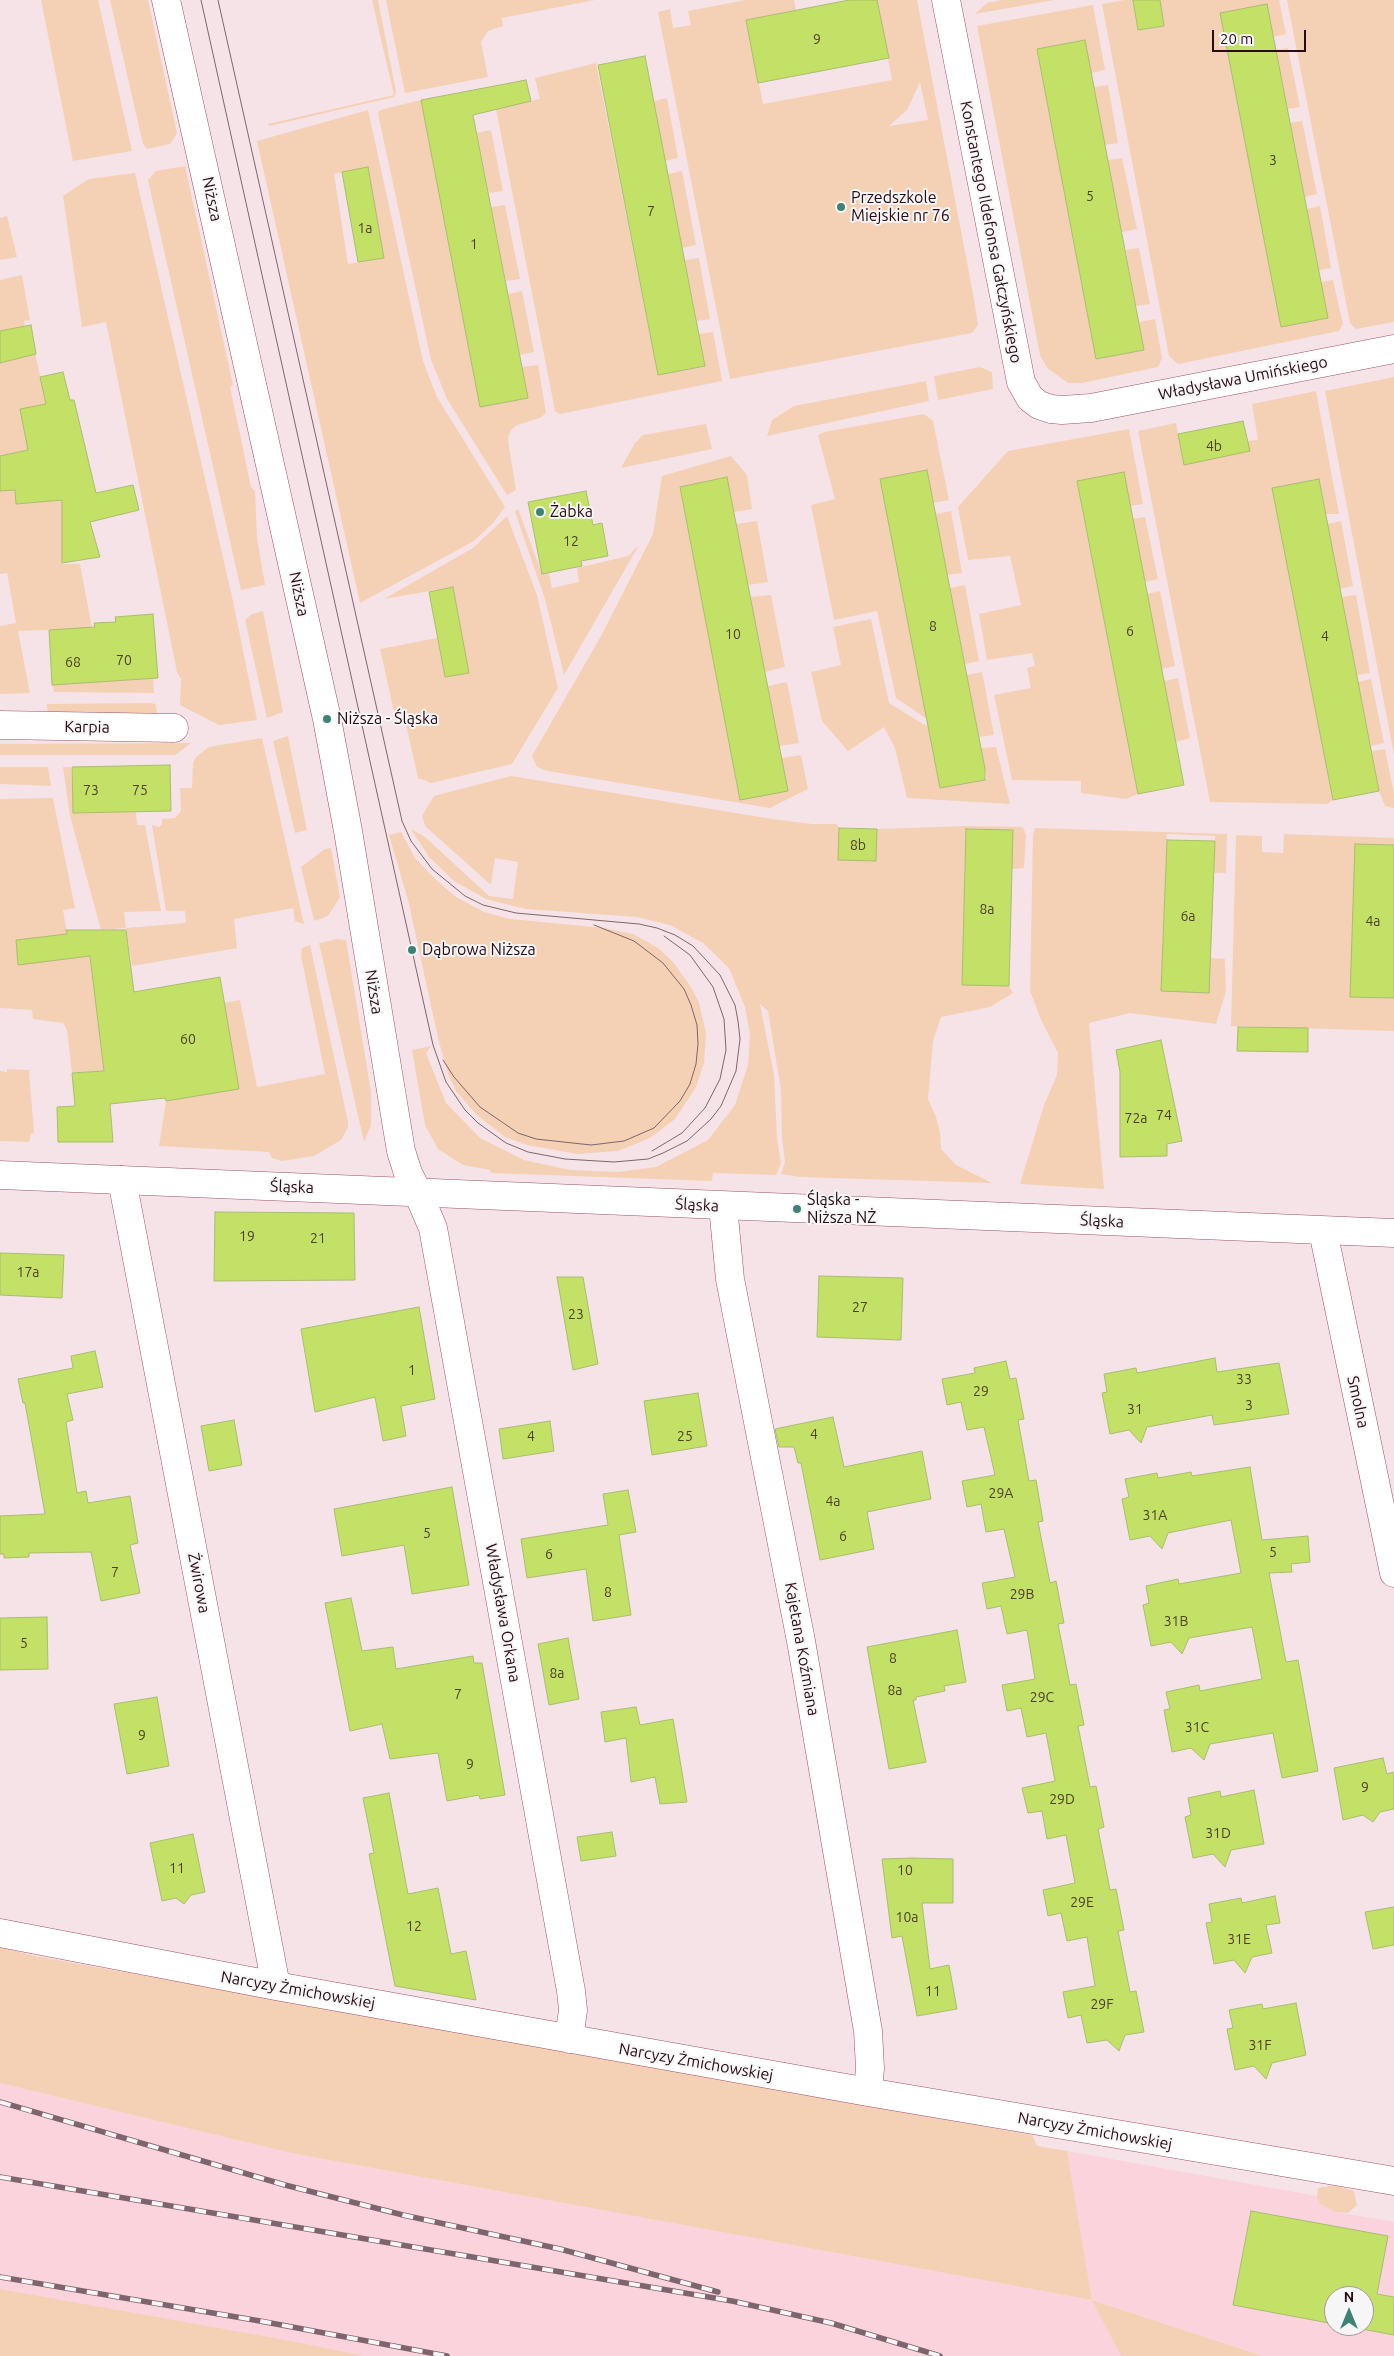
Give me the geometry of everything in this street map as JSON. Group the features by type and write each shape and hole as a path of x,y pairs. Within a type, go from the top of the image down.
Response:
{"street":[{"name":"Niższa","path":"166,0 327,719 348,831 401,1151 408,1173 417,1191"},
{"name":"Konstantego Ildefonsa Gałczyńskiego","path":"947,0 1021,382 1030,398 1039,405 1062,410 1091,408"},
{"name":"Władysława Umińskiego","path":"1091,408 1394,349"},
{"name":"Karpia","path":"0,726 174,728"},
{"name":"Śląska","path":"0,1175 1394,1233"},
{"name":"Żwirowa","path":"122,1180 276,1986"},
{"name":"Władysława Orkana","path":"417,1191 433,1228 561,1932 572,2000 569,2039"},
{"name":"Kajetana Koźmiana","path":"723,1206 730,1279 801,1641 868,2031 870,2068 868,2092"},
{"name":"Smolna","path":"1323,1231 1394,1573"},
{"name":"Narcyzy Żmichowskiej","path":"0,1934 276,1986 868,2092 1394,2181"}],"shaded area":[{"path":"41,0 98,0 132,151 73,161"},
{"path":"110,0 148,0 177,133 170,144 147,149 143,144"},
{"path":"372,0 378,0 396,92 394,97 269,126 268,124 394,95"},
{"path":"386,0 595,0 502,18 503,26 488,31 481,42 488,77 405,93"},
{"name":"Przedszkole Miejskie nr 76","path":"746,0 794,0 796,10 746,20 763,104 892,80 877,0 917,0 974,299 978,325 972,333 730,379 658,12 670,9 673,28 691,25 688,11","holes":["920,82 928,120 889,126 907,110"]},
{"path":"1002,0 1054,0 975,14 987,3"},
{"path":"1133,0 1138,30 1164,26 1160,0 1279,0 1286,34 1273,37 1220,13 1281,326 1328,318 1321,282 1333,280 1343,324 1339,331 1178,364 1169,356 1102,4"},
{"path":"1287,0 1394,0 1394,322 1356,329 1350,323"},
{"path":"1093,5 1105,70 1091,73 1085,40 1037,49 1096,359 1144,350 1139,322 1155,319 1162,358 1158,367 1082,383 1068,383 1047,368 1040,355 977,26"},
{"path":"1288,48 1300,107 1288,109 1276,50"},
{"path":"596,63 658,375 705,366 699,334 713,332 722,381 560,414 555,411 495,104 518,104 540,99 535,78"},
{"path":"1108,85 1118,143 1105,145 1094,87"},
{"path":"667,98 678,158 665,161 654,101"},
{"path":"421,100 480,406 528,398 522,367 538,365 546,413 540,418 517,425 511,430 508,437 516,490 507,495 447,399 431,360 378,114 380,110"},
{"path":"368,110 423,361 437,397 505,507 493,523 474,541 360,603 257,141","holes":["368,167 384,258 348,264 334,174"]},
{"path":"1302,121 1317,194 1305,197 1290,123"},
{"path":"491,130 503,191 489,193 477,133"},
{"path":"1122,158 1137,229 1122,232 1108,160"},
{"path":"185,166 233,385 230,387 251,487 255,491 257,538 265,585 241,590 148,180 156,171"},
{"path":"682,171 696,245 682,248 668,174"},
{"path":"135,173 233,601 257,720 219,725 180,705 181,679 177,672 106,322 82,327 63,196 89,179"},
{"path":"505,205 520,279 506,281 491,207"},
{"path":"1320,206 1331,268 1319,270 1307,209"},
{"path":"7,216 17,257 0,260 0,218"},
{"path":"1139,248 1150,304 1136,306 1126,250"},
{"path":"699,258 710,319 697,321 685,260"},
{"path":"22,275 30,320 24,321 25,326 0,331 0,280"},
{"path":"522,291 534,352 520,355 508,294"},
{"path":"34,348 46,404 28,450 0,456 0,363 30,356"},
{"path":"980,367 992,372 993,389 938,400 934,376"},
{"path":"1394,377 1394,755 1325,391"},
{"path":"926,381 929,401 767,436 772,420 794,406"},
{"path":"1316,391 1339,514 1326,514 1319,479 1272,488 1333,800 1327,804 1210,802 1138,431 1176,423 1184,465 1248,441 1258,440 1252,404"},
{"path":"924,414 933,421 949,500 933,503 927,470 881,479 927,719 896,698 877,611 834,620 811,505 835,499 818,435 824,432"},
{"path":"706,424 712,449 621,468 635,443 643,435"},
{"path":"1129,429 1143,504 1130,506 1077,482 1138,794 1126,799 1081,793 1081,781 1012,780 994,695 1031,688 1027,668 1035,666 1032,653 987,660 979,614 1021,605 1010,556 968,560 958,507 1008,451"},
{"path":"731,456 747,475 752,509 734,512 727,477 680,487 740,799 782,758 801,755 808,789 770,808 548,771 537,767 532,756 601,636 653,534 662,476"},
{"path":"63,485 62,564 80,564 92,628 18,631 30,693 0,694 0,626 16,623 7,573 0,574 0,491 15,490 17,504 59,500"},
{"path":"518,509 542,574 549,573 552,588 579,582 577,568 628,556 639,545 564,675 545,599 515,512"},
{"path":"951,511 962,573 947,575 936,514"},
{"path":"507,516 537,595 558,688 512,764 431,783 418,778 404,715 395,716 380,649 437,638 445,677 469,673 453,587 384,599 473,548"},
{"path":"1145,517 1158,579 1145,582 1132,519"},
{"path":"757,521 768,582 748,585 736,524"},
{"path":"1341,521 1353,586 1340,589 1327,524"},
{"path":"965,585 979,661 965,664 950,588"},
{"path":"1160,591 1175,666 1162,669 1147,594"},
{"path":"771,595 785,667 765,672 750,597"},
{"path":"1356,595 1370,673 1357,675 1342,597"},
{"path":"263,611 283,712 267,718 245,620 252,614"},
{"path":"871,619 889,703 928,727 940,788 987,779 981,748 996,747 1010,804 907,798 895,748 884,727 848,751 822,721 811,672 841,665 833,627"},
{"path":"982,672 994,735 979,737 967,675"},
{"path":"153,678 154,693 54,692 52,685"},
{"path":"1178,678 1190,738 1176,742 1164,681"},
{"path":"1371,679 1384,743 1371,746 1358,682"},
{"path":"787,682 799,743 779,746 768,686"},
{"path":"152,703 156,705 158,721 48,719 47,704"},
{"path":"288,736 307,830 295,833 273,741"},
{"path":"262,738 304,924 295,921 293,908 234,919 237,948 132,966 126,928 186,923 185,911 166,911 152,825 159,827 162,824 162,819 175,818 181,811 180,788 192,788 193,763 196,757 209,747"},
{"path":"191,743 175,755 0,755 0,744"},
{"path":"1385,749 1394,794 1394,808 1385,806 1379,791 1372,751"},
{"path":"0,767 48,767 51,786 0,784"},
{"path":"63,767 71,767 73,813 136,812 137,825 145,825 161,911 124,912 126,928 101,930 70,816"},
{"path":"511,776 772,819 812,824 837,824 839,828 839,860 876,861 877,829 966,826 1023,827 1026,835 1024,868 1012,869 1013,830 966,829 962,984 1009,986 1013,993 990,1007 941,1017 933,1041 928,1099 936,1117 941,1149 956,1165 992,1183 800,1177 781,1174 785,1162 782,1138 781,1090 768,1011 760,1004 774,1075 777,1138 781,1163 776,1175 713,1173 712,1181 491,1173 490,1170 463,1165 438,1149 425,1125 412,1050 431,1046 426,1053 446,1103 480,1138 524,1160 570,1170 618,1172 656,1167 708,1140 735,1105 748,1065 750,1035 745,1007 729,968 703,943 670,925 637,917 526,909 486,899 454,881 429,857 411,829 425,837 489,896 513,899 518,862 495,858 491,885 425,826 422,816 434,796"},
{"path":"53,798 75,908 63,910 67,934 16,940 18,964 90,956 104,1071 72,1073 67,1030 63,1023 33,1019 32,1010 0,1008 0,799"},
{"path":"1035,828 1227,834 1226,873 1214,873 1215,836 1167,834 1161,991 1210,958 1225,959 1226,991 1216,1024 1130,1013 1089,1023 1104,1189 1020,1184 1044,1105 1057,1075 1058,1053 1042,1022 1030,991 1033,835"},
{"path":"401,832 415,858 434,878 456,897 484,912 510,919 604,928 633,934 658,948 673,962 691,987 699,1003 706,1033 704,1063 696,1087 675,1119 650,1138 618,1151 577,1154 527,1145 505,1137 477,1115 456,1091 448,1074 439,1042 408,900 389,835"},
{"path":"1284,834 1394,838 1394,845 1351,997 1394,998 1394,1031 1231,1026 1236,835 1262,836 1262,852 1283,853"},
{"path":"331,848 340,897 328,916 314,921 301,867 325,849"},
{"path":"338,939 346,940 371,1092 371,1125 364,1142 319,943"},
{"path":"310,945 348,1122 348,1127 341,1140 314,1156 282,1161 272,1158 269,1152 159,1146 166,1101 239,1088 224,1003 240,1000 257,1087 325,1074 301,956 302,948"},
{"path":"7,1069 29,1070 34,1133 31,1134 29,1142 0,1141 0,1071 7,1072"},
{"path":"0,1947 35,1956 1032,2135 1037,2146 1067,2151 1092,2300 291,2153 0,2083"},
{"path":"0,2083 291,2153 1092,2300 1067,2151 1317,2196 1336,2212 1394,2222 1394,2356 1263,2356 1093,2300 1121,2356 0,2356"},
{"path":"1335,2185 1354,2191 1357,2205 1348,2213 1336,2212 1320,2204 1317,2196 1318,2188"},
{"path":"0,2289 291,2341 364,2356 0,2356"},
{"path":"1092,2300 1263,2356 1121,2356"}],"building":[{"path":"849,0 877,0 889,58 758,83 746,20"},
{"path":"1133,0 1160,0 1164,26 1138,30"},
{"path":"1267,4 1328,318 1281,327 1220,13"},
{"path":"1085,40 1144,350 1096,359 1037,49"},
{"path":"645,56 705,366 658,375 598,65"},
{"path":"526,80 531,101 473,115 528,398 480,407 421,100"},
{"path":"368,167 384,258 358,262 342,172"},
{"path":"31,325 36,354 0,363 0,331"},
{"path":"63,372 70,400 74,400 96,493 133,485 139,510 90,522 100,557 62,563 62,500 16,504 15,490 0,491 0,456 28,450 20,409 46,404 40,377"},
{"path":"1243,421 1250,451 1184,465 1178,434"},
{"path":"927,470 985,769 985,780 940,788 880,479"},
{"path":"1124,472 1184,785 1138,794 1077,481"},
{"path":"727,477 788,791 740,800 680,487"},
{"path":"1319,479 1379,791 1333,800 1272,488"},
{"path":"586,491 593,525 602,523 608,556 581,561 582,566 542,574 528,502"},
{"path":"453,587 469,673 445,677 429,592"},
{"path":"153,614 158,678 52,685 49,630 95,627 94,623 116,622 115,617"},
{"path":"170,765 171,811 73,813 72,767"},
{"path":"839,828 877,829 876,861 838,860"},
{"path":"966,829 1013,830 1009,986 962,985"},
{"path":"1167,840 1215,841 1209,993 1161,991"},
{"path":"1355,844 1394,845 1394,998 1350,997"},
{"path":"66,930 126,930 134,992 220,977 239,1089 166,1101 165,1098 110,1104 113,1142 58,1142 57,1107 75,1106 72,1073 104,1071 90,956 18,965 16,940 67,934"},
{"path":"1238,1027 1308,1028 1308,1052 1237,1051"},
{"path":"1161,1040 1182,1141 1167,1144 1167,1156 1120,1157 1120,1072 1116,1050"},
{"path":"215,1212 354,1213 355,1280 214,1281"},
{"path":"0,1253 64,1255 62,1298 0,1295"},
{"path":"819,1276 903,1278 901,1340 817,1337"},
{"path":"557,1277 583,1277 598,1364 573,1370"},
{"path":"419,1307 435,1399 401,1406 406,1436 383,1441 375,1397 315,1412 301,1329"},
{"path":"95,1351 103,1387 67,1394 73,1420 66,1422 77,1493 86,1491 88,1503 130,1496 138,1543 130,1545 140,1593 101,1601 91,1552 29,1553 29,1557 4,1558 4,1554 0,1554 0,1516 45,1514 25,1403 23,1403 18,1379 73,1368 71,1356"},
{"path":"1215,1358 1217,1372 1279,1363 1289,1414 1214,1425 1212,1415 1147,1427 1141,1443 1129,1430 1110,1434 1102,1393 1107,1392 1104,1374 1136,1368 1137,1373"},
{"path":"1006,1361 1010,1379 1016,1378 1024,1419 1018,1420 1029,1481 1036,1480 1043,1521 1038,1522 1050,1583 1056,1581 1064,1623 1058,1624 1070,1685 1076,1684 1084,1725 1078,1726 1090,1787 1096,1786 1104,1827 1098,1829 1110,1890 1116,1889 1124,1930 1118,1931 1130,1992 1136,1991 1144,2032 1125,2035 1119,2051 1107,2040 1087,2043 1081,2015 1068,2018 1063,1992 1095,1986 1087,1937 1067,1941 1061,1913 1048,1916 1043,1890 1075,1883 1066,1835 1047,1839 1042,1811 1028,1813 1022,1788 1055,1781 1046,1733 1027,1737 1021,1708 1007,1711 1002,1685 1035,1679 1027,1630 1007,1634 1001,1606 987,1609 982,1583 1015,1577 1004,1529 986,1532 981,1504 967,1507 962,1481 995,1475 984,1427 967,1430 961,1402 947,1405 942,1379 975,1373 974,1368"},
{"path":"698,1393 707,1446 652,1455 644,1401"},
{"path":"833,1417 844,1467 922,1451 931,1499 867,1512 874,1549 820,1560 801,1463 798,1463 794,1447 779,1447 775,1429"},
{"path":"234,1420 242,1465 209,1471 201,1426"},
{"path":"550,1421 554,1451 503,1459 499,1429"},
{"path":"1250,1467 1262,1540 1308,1536 1310,1562 1291,1564 1292,1572 1269,1573 1286,1662 1298,1660 1318,1771 1282,1778 1273,1733 1210,1744 1204,1760 1191,1748 1172,1752 1164,1710 1170,1709 1166,1692 1199,1685 1200,1691 1262,1679 1252,1627 1189,1638 1182,1654 1171,1642 1151,1646 1143,1605 1149,1603 1146,1586 1178,1579 1179,1584 1241,1573 1231,1520 1168,1533 1162,1549 1150,1536 1130,1540 1122,1499 1129,1497 1125,1479 1157,1473 1158,1478 1191,1472 1192,1476"},
{"path":"452,1487 469,1585 412,1594 404,1545 342,1556 334,1509"},
{"path":"628,1490 636,1532 619,1535 631,1615 593,1621 586,1569 527,1578 521,1539 608,1525 603,1494"},
{"path":"351,1598 362,1651 393,1647 396,1669 473,1656 474,1663 482,1663 505,1795 480,1799 479,1795 447,1801 438,1753 390,1759 382,1724 350,1731 325,1603"},
{"path":"47,1617 48,1669 0,1670 0,1618"},
{"path":"957,1630 966,1682 944,1686 945,1691 916,1697 916,1700 913,1700 926,1762 889,1769 867,1647"},
{"path":"568,1638 579,1699 549,1705 538,1644"},
{"path":"157,1697 169,1766 127,1774 114,1704"},
{"path":"636,1707 640,1725 673,1719 687,1802 660,1804 655,1777 631,1782 626,1738 605,1742 601,1712"},
{"path":"1383,1758 1387,1774 1394,1772 1394,1809 1380,1812 1373,1822 1363,1815 1343,1820 1334,1768"},
{"path":"1254,1790 1264,1844 1231,1850 1225,1867 1213,1854 1193,1858 1185,1817 1191,1815 1188,1798 1220,1791 1221,1797"},
{"path":"389,1793 408,1894 438,1888 451,1954 466,1951 476,2000 395,1986 369,1854 374,1853 363,1798"},
{"path":"612,1832 616,1856 581,1861 577,1837"},
{"path":"193,1834 205,1892 191,1895 184,1904 176,1898 162,1901 150,1843"},
{"path":"882,1859 953,1859 953,1903 922,1903 930,1969 949,1965 957,2009 917,2016 902,1936 892,1938"},
{"path":"1275,1896 1280,1923 1266,1925 1272,1953 1252,1957 1245,1973 1234,1960 1214,1964 1206,1923 1212,1922 1209,1904 1241,1898 1242,1903"},
{"path":"1394,1907 1394,1945 1373,1949 1365,1912"},
{"path":"1296,2003 1306,2055 1272,2063 1266,2079 1254,2066 1235,2070 1227,2029 1233,2028 1229,2010 1262,2004 1263,2009"},
{"path":"1251,2211 1388,2236 1377,2294 1394,2297 1394,2335 1374,2331 1374,2286 1324,2286 1324,2322 1233,2305"}],"tram line":[{"path":"201,0 433,1045 446,1082 465,1110 478,1123 506,1143 528,1152 565,1159 614,1162 648,1159 687,1141 711,1119 721,1106 736,1071 740,1039 735,1005 720,975 693,946 675,935 639,924 516,913 483,905 465,896 432,869 411,841 402,821 218,0"},
{"path":"443,1060 454,1077 480,1107 518,1133 536,1139 591,1145 624,1141 654,1128 680,1101 690,1084 696,1064 697,1025 684,989 663,963 634,941 594,925"},
{"path":"652,1151 682,1133 705,1108 720,1079 726,1050 724,1019 713,987 690,955 664,936"}],"railway":[{"path":"0,2102 285,2185 403,2215 560,2249 718,2292"},
{"path":"0,2177 732,2301 831,2323 940,2356"},
{"path":"0,2277 260,2321 447,2356"}],"place":[{"name":"Przedszkole Miejskie nr 76","path":"841,207"},
{"name":"Żabka","path":"540,512"},
{"name":"Niższa - Śląska","path":"327,719"},
{"name":"Dąbrowa Niższa","path":"412,950"},
{"name":"Śląska - Niższa NŻ","path":"797,1209"}]}
